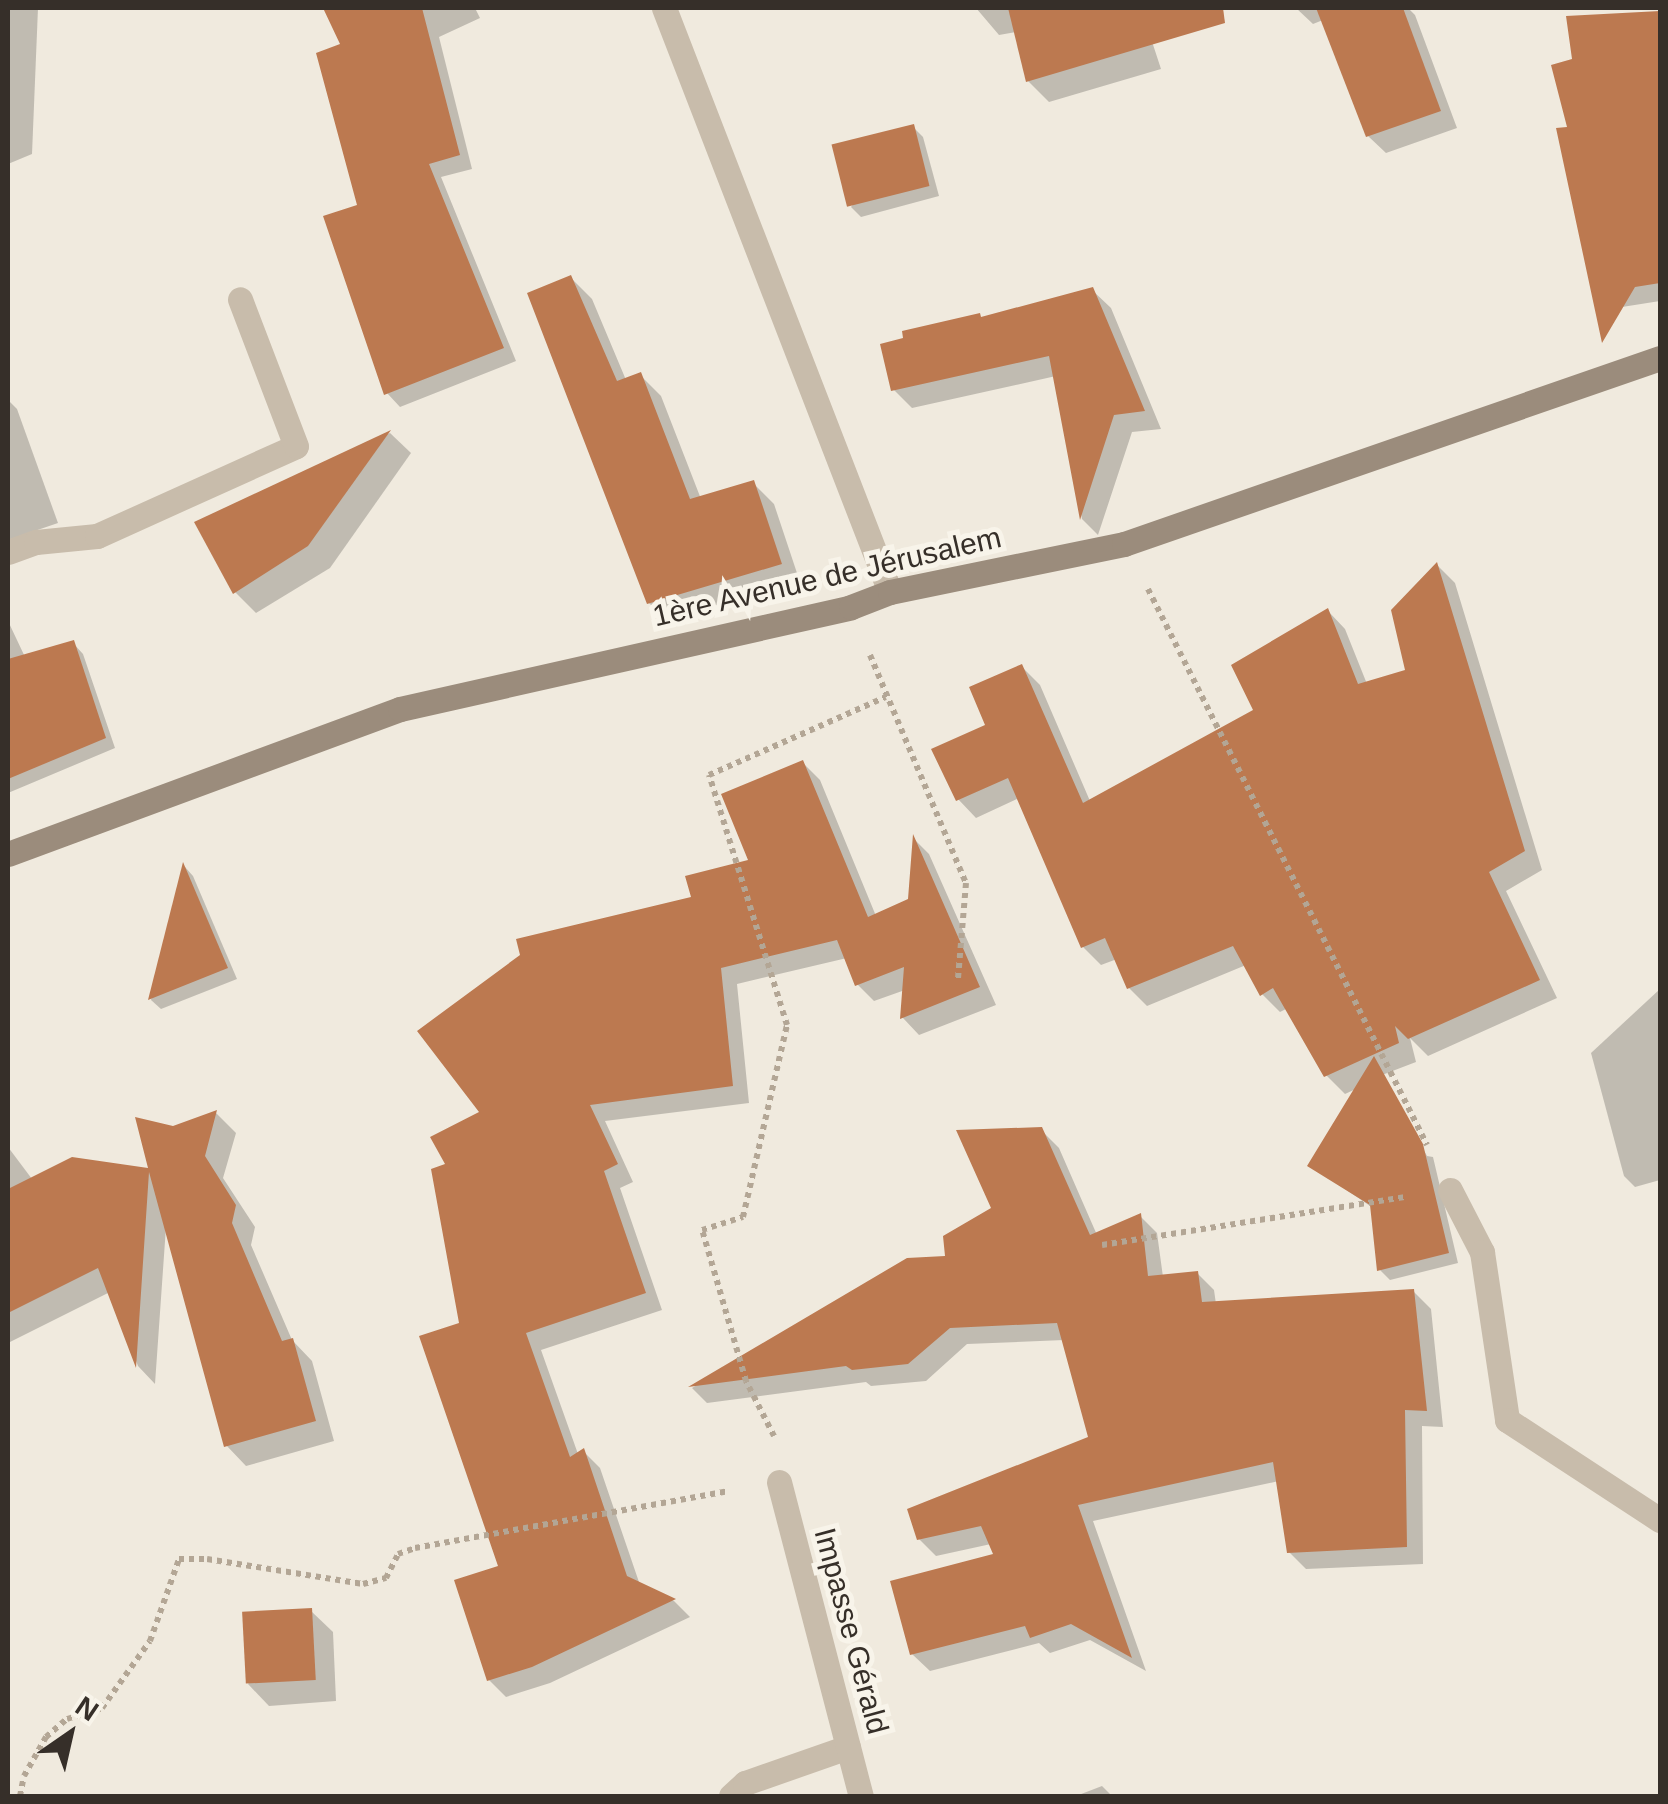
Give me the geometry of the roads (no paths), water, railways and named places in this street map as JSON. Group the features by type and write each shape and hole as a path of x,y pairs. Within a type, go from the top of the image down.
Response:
{"street":[{"path":"664,8 890,592"},
{"path":"8,552 36,542 97,536 296,446 240,299"},
{"name":"1ère Avenue de Jérusalem","path":"8,854 400,709 851,607 890,592 1124,544 1660,358"},
{"path":"1450,1190 1482,1252 1507,1420 1660,1520"},
{"name":"Impasse Gérald","path":"779,1482 862,1796"},
{"path":"732,1796 746,1782 848,1747"}]}
